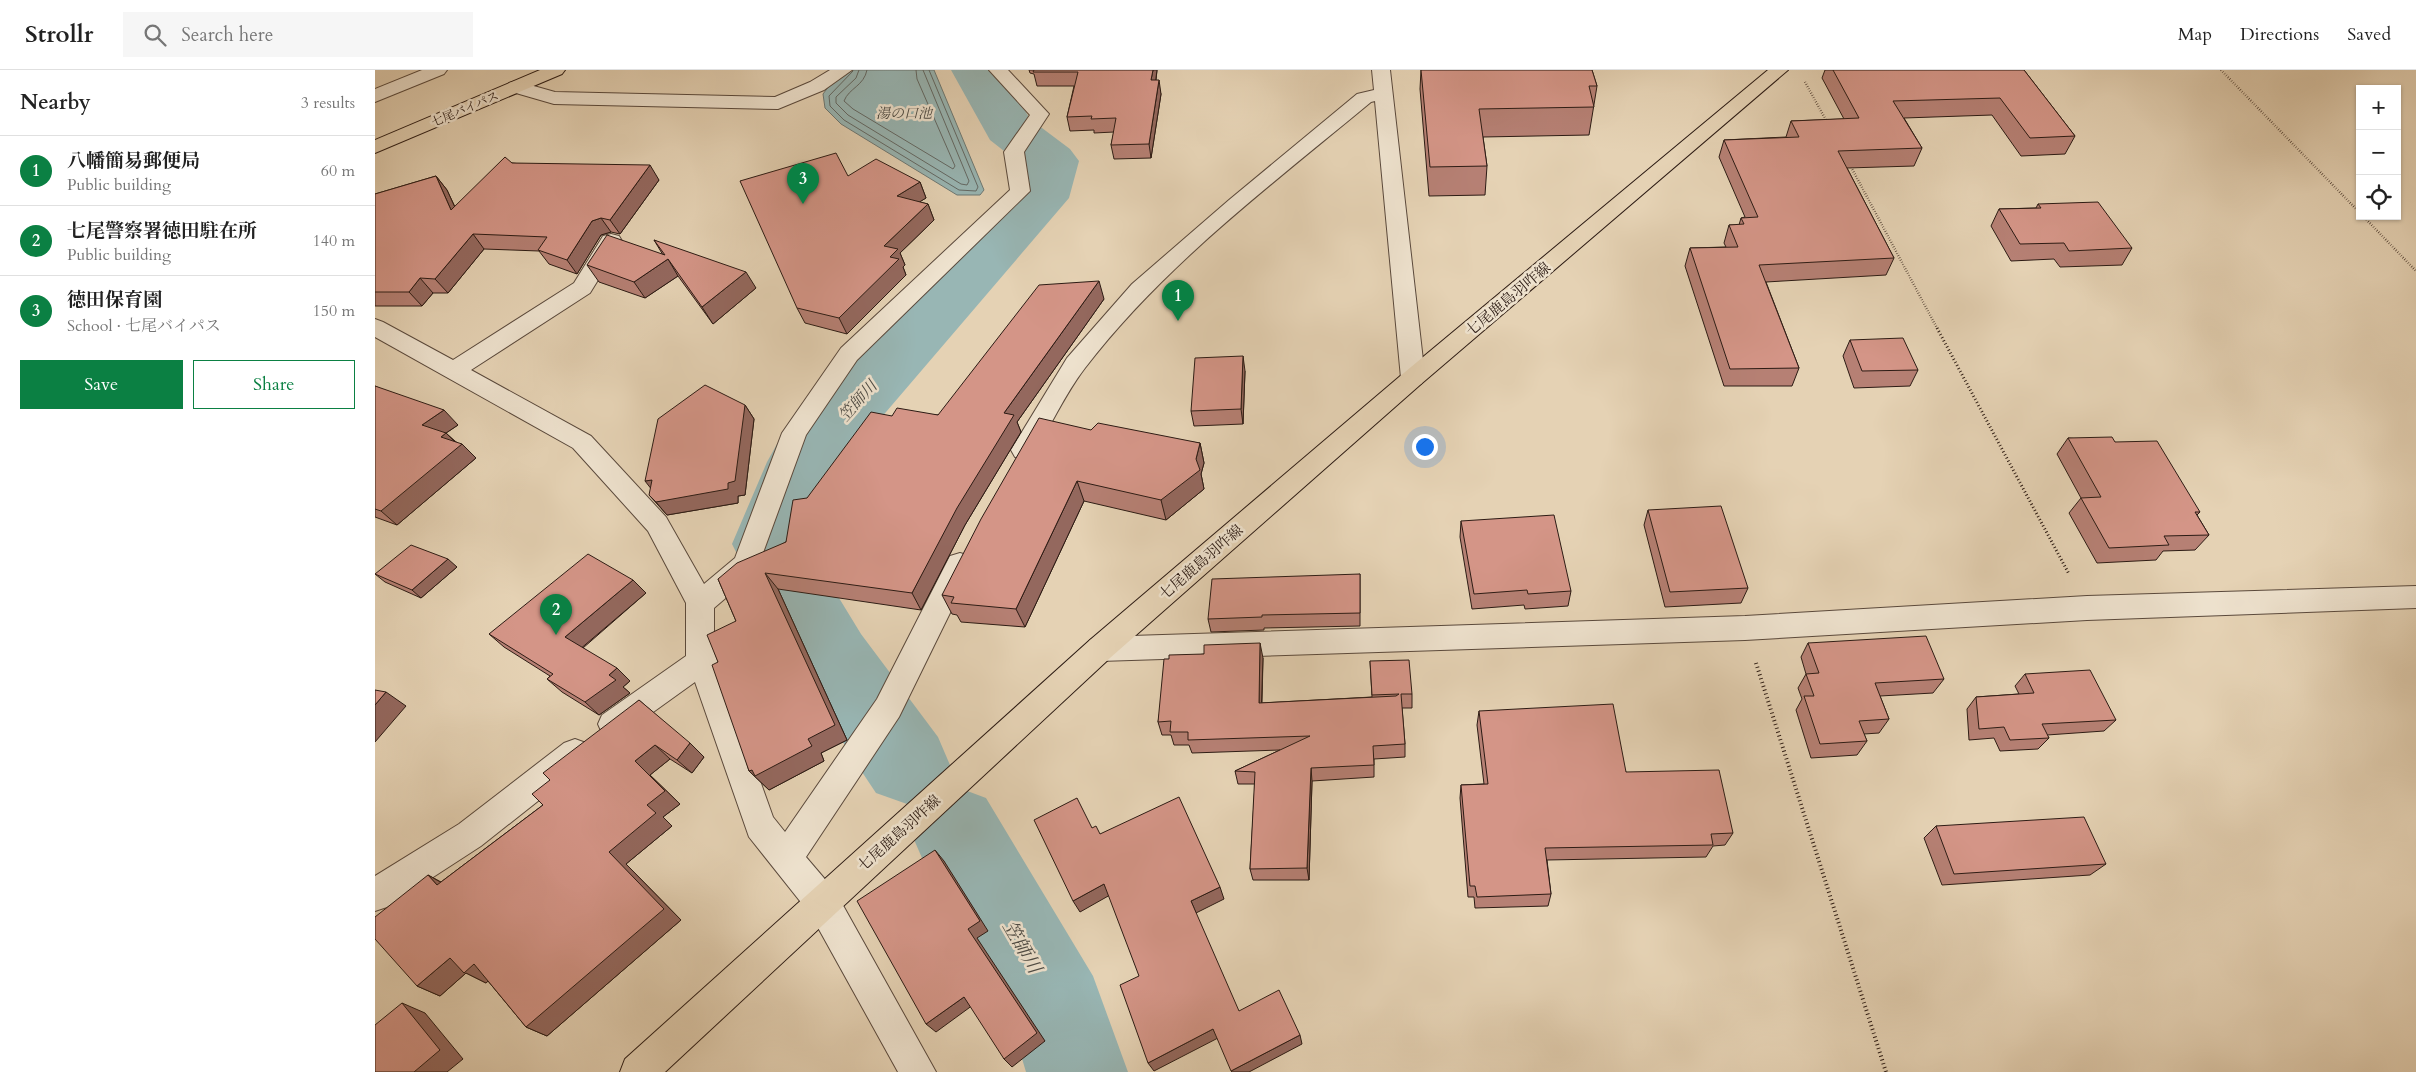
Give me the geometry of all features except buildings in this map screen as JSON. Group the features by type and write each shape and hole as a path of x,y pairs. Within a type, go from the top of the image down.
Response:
{"main road":[{"name":"七尾バイパス","path":"375,148 556,70"},
{"name":"七尾鹿島羽咋線","path":"638,1072 1100,649 1413,378 1791,74"}],"street":[{"path":"375,96 439,70"},
{"path":"516,87 554,98 778,103 817,86 843,70"},
{"path":"700,603 746,564 794,433 849,354 1019,191 1014,152 1040,114 998,70"},
{"path":"1382,81 1413,378"},
{"path":"1015,465 1075,364 1140,289 1236,204 1382,81"},
{"path":"454,370 582,288 611,241"},
{"path":"375,327 581,442 657,524 700,603 699,652 701,661 760,826 823,903 918,1072"},
{"path":"785,858 888,708 971,542"},
{"path":"1100,649 1745,628 2087,608 2416,597"},
{"path":"375,895 470,835 615,723 701,661"}],"path":[{"path":"2221,70 2356,209"},
{"path":"1791,74 1831,131"},
{"path":"1845,157 2087,608"},
{"path":"2367,220 2416,271"},
{"path":"1745,628 1886,1072"}],"water":[{"name":"湯の口池","path":"851,70 934,70 984,190 980,195 957,195 841,124 825,108 823,94 832,82"}],"waterway":[{"name":"笠師川","path":"907,765 869,712 815,630 769,544 802,462 1041,198 1051,161 1009,129 976,70"},
{"name":"笠師川","path":"954,828 1058,1011 1077,1072"}],"place":[{"name":"徳田保育園","path":"803,204"},
{"name":"八幡簡易郵便局","path":"1178,321"},
{"name":"七尾警察署徳田駐在所","path":"556,635"}]}
